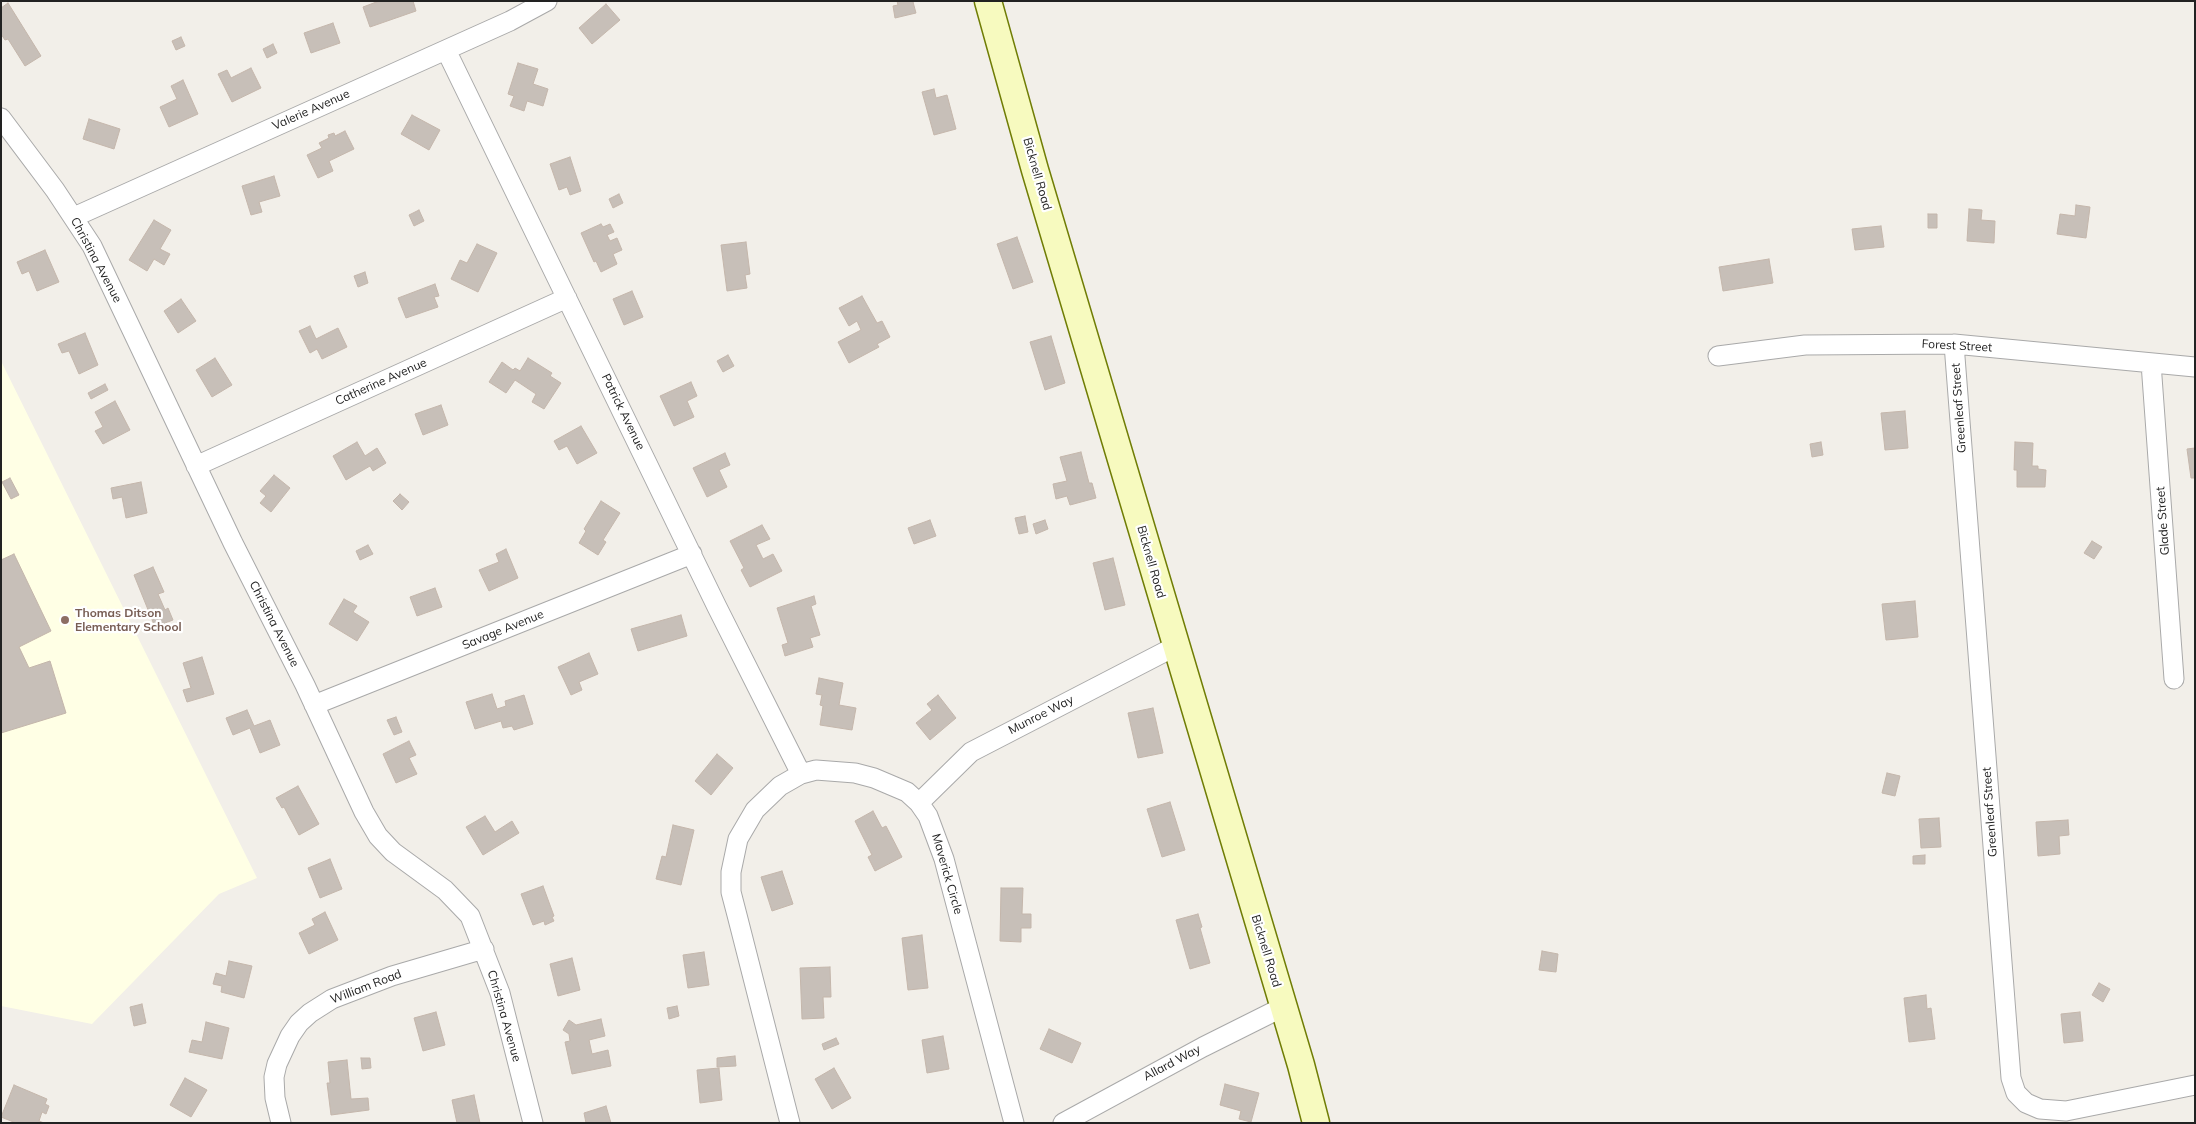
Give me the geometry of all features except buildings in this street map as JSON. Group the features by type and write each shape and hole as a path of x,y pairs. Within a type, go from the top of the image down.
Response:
{"street":[{"name":"Valerie Avenue","path":"74,217 510,21 547,1"},
{"name":"Bicknell Road","path":"988,1 1035,170 1316,1123"},
{"name":"Patrick Avenue","path":"446,50 801,774"},
{"name":"Christina Avenue","path":"1,118 74,217 92,246 196,466 314,705 364,812 378,836 393,852 430,878 459,903 470,916 500,993 533,1123"},
{"name":"Catherine Avenue","path":"196,466 567,298"},
{"name":"Forest Street","path":"1718,356 1805,345 1954,344 2195,367"},
{"name":"Greenleaf Street","path":"1954,344 2010,1068 2013,1086 2016,1094 2040,1109 2066,1111 2195,1086"},
{"name":"Glade Street","path":"2151,363 2174,679"},
{"name":"Savage Avenue","path":"314,705 692,554"},
{"name":"Munroe Way","path":"919,803 971,752 1176,646"},
{"name":"Maverick Circle","path":"790,1123 736,915 731,892 731,872 738,839 755,810 780,786 801,774 816,770 855,773 874,778 907,792 919,803 928,816 944,859 1014,1123"},
{"name":"William Road","path":"281,1123 275,1098 274,1078 277,1064 290,1036 299,1023 310,1013 332,999 392,976 484,949"},
{"name":"Allard Way","path":"1063,1123 1203,1047 1283,1007"}],"shaded area":[{"name":"Thomas Ditson Elementary School","path":"1,361 257,878 219,894 92,1024 1,1006"}],"place":[{"name":"Thomas Ditson Elementary School","path":"65,620"}]}
